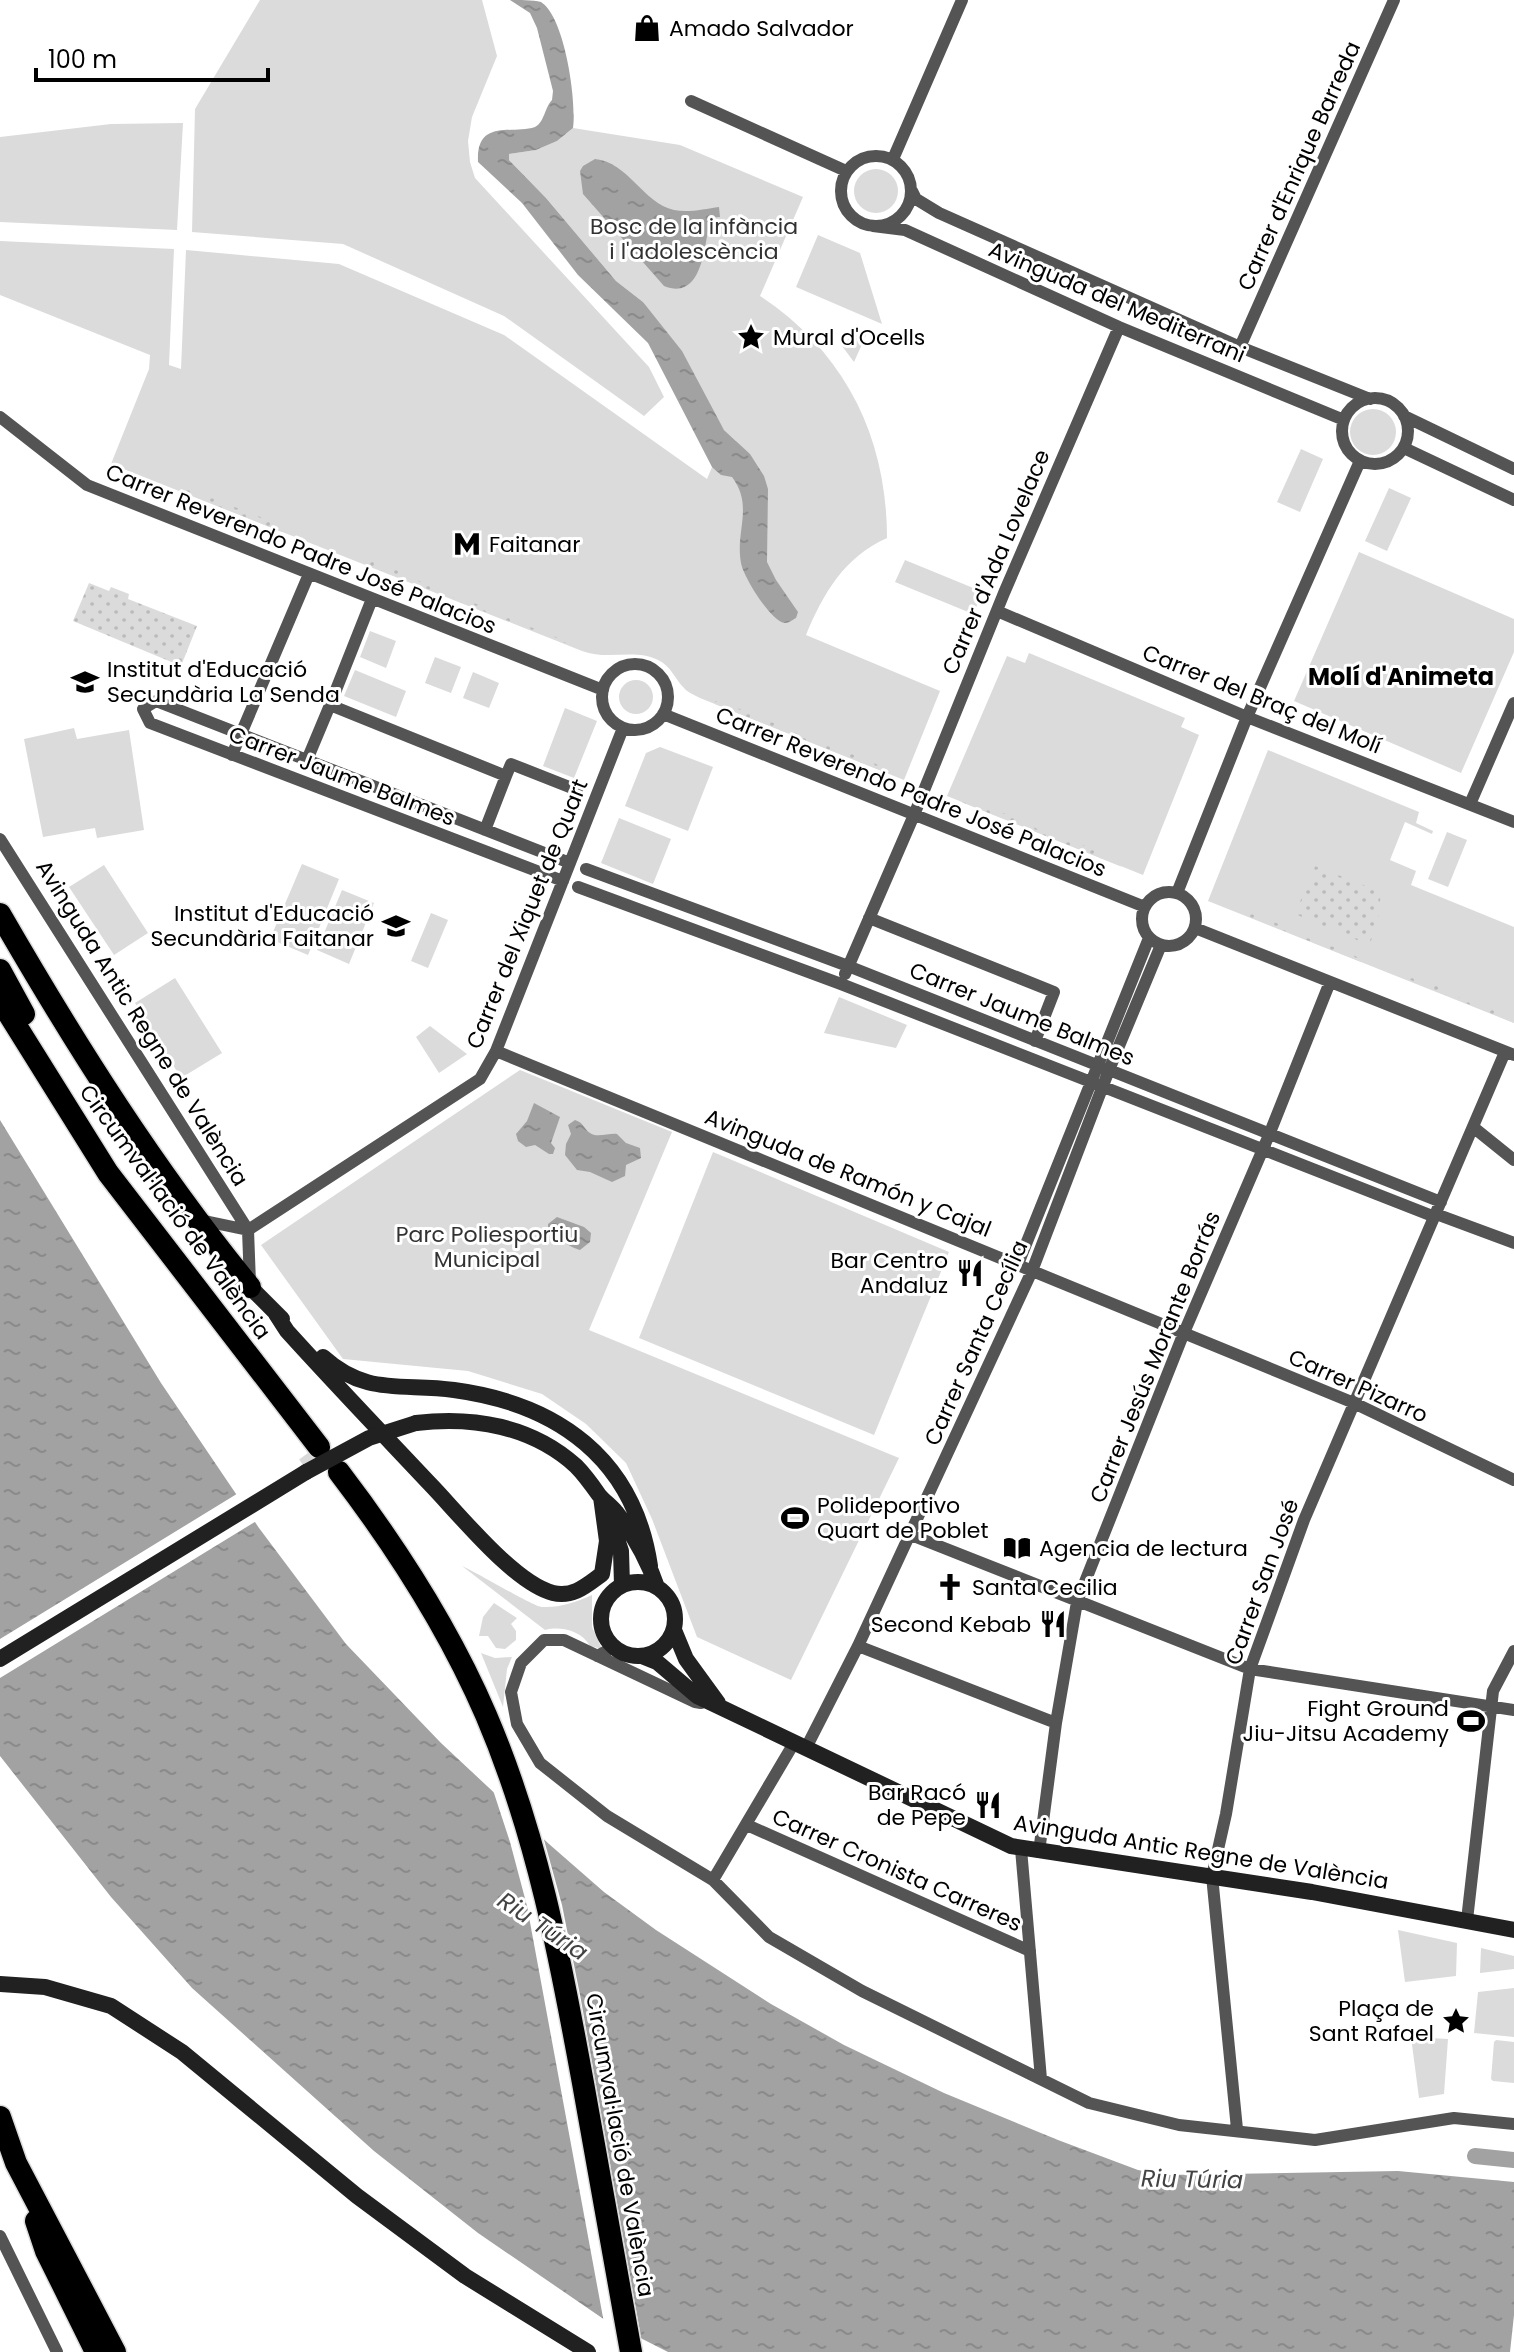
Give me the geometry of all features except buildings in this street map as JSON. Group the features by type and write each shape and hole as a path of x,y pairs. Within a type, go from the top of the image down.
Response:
{"highway":[{"path":"0,914 122,1114 194,1218 250,1287"},
{"path":"0,970 128,1196"},
{"name":"Circumval·lació de València","path":"0,1000 108,1173 248,1358 320,1464"},
{"path":"0,1016 43,1090 115,1198 231,1358 320,1464 385,1557 479,1715 518,1838 541,1926 618,2352"},
{"name":"Circumval·lació de València","path":"479,1715 531,1838 554,1923 631,2352"},
{"path":"0,2117 46,2251 96,2352"},
{"path":"16,2163 115,2352"}],"main road":[{"path":"250,1287 335,1368 358,1381 388,1387 452,1390 509,1402 562,1427 588,1445 609,1464 625,1487 647,1544 657,1587"},
{"path":"276,1314 287,1331 441,1495 510,1566 536,1586 564,1595 579,1590 602,1574 607,1541 601,1497"},
{"path":"0,1659 274,1490 369,1438 416,1423 477,1421 504,1427 558,1453 576,1466 616,1512 650,1566"},
{"path":"601,1497 621,1551 622,1585"},
{"path":"643,1582 657,1587 670,1599 674,1609 674,1630 662,1648 642,1656 622,1653 606,1638 601,1614 605,1602 622,1585 643,1582"},
{"name":"Avinguda Antic Regne de València","path":"674,1630 686,1659 719,1704"},
{"name":"Avinguda Antic Regne de València","path":"642,1656 657,1662 697,1696 1021,1849 1212,1876 1514,1930"},
{"path":"4,1984 45,1987 111,2006 182,2052 357,2196 465,2276 588,2352"}],"street":[{"path":"893,159 962,0"},
{"name":"Carrer d'Enrique Barreda","path":"1240,347 1394,0"},
{"path":"691,101 846,171"},
{"path":"872,155 893,159 907,173 912,191 904,212 896,220 873,226 854,218 842,201 842,181 846,171 862,158 872,155"},
{"name":"Avinguda del Mediterrani","path":"912,191 916,199 939,213 1240,347 1370,399"},
{"name":"Avinguda del Mediterrani","path":"873,226 905,230 1119,327 1344,420"},
{"name":"Carrer d'Ada Lovelace","path":"841,984 1119,327"},
{"path":"1404,416 1408,435 1398,456 1380,464 1360,461 1344,444 1344,420 1354,405 1370,399 1390,402 1404,416 1514,469"},
{"name":"Carrer Reverendo Padre José Palacios","path":"0,417 87,485 603,690"},
{"path":"1404,448 1514,500"},
{"path":"1177,893 1247,717 1360,461"},
{"path":"232,755 309,574"},
{"path":"307,760 372,599"},
{"name":"Carrer del Braç del Molí","path":"997,611 1247,717 1514,822"},
{"path":"624,666 647,666 657,672 668,692 663,714 657,721 641,729 623,728 609,717 604,709 603,690 614,671 624,666"},
{"name":"Carrer Jaume Balmes","path":"563,881 150,723 143,709 156,701 570,863"},
{"path":"1470,804 1514,703"},
{"path":"330,705 506,776"},
{"name":"Carrer Reverendo Padre José Palacios","path":"663,714 1145,907"},
{"name":"Carrer del Xiquet de Quart","path":"248,1230 480,1079 496,1051 623,728"},
{"path":"485,830 511,764 577,790"},
{"name":"Avinguda Antic Regne de València","path":"0,839 248,1230"},
{"name":"Carrer Jaume Balmes","path":"586,869 848,966 1103,1068 1269,1135 1438,1211"},
{"name":"Carrer Jaume Balmes","path":"578,887 841,984 1263,1149 1438,1211"},
{"path":"1177,893 1194,906 1195,928 1185,941 1161,945 1149,938 1142,923 1145,907 1155,896 1177,893"},
{"path":"869,918 1054,992 1035,1041"},
{"path":"1195,928 1510,1053"},
{"name":"Carrer Santa Cecília","path":"713,1880 800,1746 858,1646 911,1535 1032,1271 1103,1087 1103,1068 1149,938"},
{"name":"Carrer Santa Cecília","path":"1018,1264 1090,1082 1103,1068 1161,945"},
{"name":"Carrer Jesús Morante Borrás","path":"1039,1852 1056,1723 1077,1602 1183,1335 1269,1135 1330,982"},
{"name":"Avinguda de Ramón y Cajal","path":"496,1051 1018,1264 1183,1335"},
{"name":"Carrer San José","path":"1237,2129 1212,1876 1226,1814 1250,1669 1304,1520 1473,1127 1510,1053"},
{"path":"1473,1127 1514,1160"},
{"path":"1438,1211 1514,1243"},
{"path":"194,1218 248,1230 250,1287"},
{"name":"Carrer Pizarro","path":"1183,1335 1354,1403 1514,1480"},
{"path":"911,1535 1250,1669 1514,1710"},
{"name":"Avinguda Antic Regne de València","path":"713,1880 607,1816 540,1763 517,1724 511,1692 521,1663 544,1640 564,1640 695,1702 719,1704"},
{"path":"858,1646 1056,1723"},
{"path":"597,1656 614,1647"},
{"path":"1467,1920 1493,1691 1514,1651"},
{"name":"Carrer Cronista Carreres","path":"747,1825 1030,1951"},
{"path":"1021,1849 1041,2079"},
{"path":"713,1880 769,1937 862,1991 1089,2103 1179,2125 1315,2140 1454,2118 1514,2124"},
{"path":"0,2236 57,2352"}],"green space":[{"path":"260,0 482,0 497,56 472,117 468,141 475,178 649,367 664,397 644,416 504,316 343,244 192,232 195,109"},
{"path":"183,123 177,230 0,222 0,137 111,124"},
{"name":"Bosc de la infància i l'adolescència","path":"573,128 680,145 803,197 760,296 790,318 816,343 855,400 879,465 887,538 847,566 828,591 806,635 940,691 904,780 700,698 686,690 670,669 658,660 640,655 602,655 582,651 111,464 149,369 150,355 0,295 0,241 174,249 169,365 181,369 186,250 339,264 504,335 707,479 712,467 736,441 724,430 643,302 616,281 546,198 509,160 509,154 536,150 557,141"},
{"path":"876,169 892,175 898,191 892,207 876,213 860,207 854,191 860,175"},
{"path":"818,235 860,253 882,324 796,287"},
{"path":"858,328 867,333 854,362 842,346"},
{"path":"1373,409 1389,416 1396,432 1389,448 1373,455 1357,448 1350,432 1357,416"},
{"path":"1301,449 1323,459 1300,512 1277,502"},
{"path":"185,488 271,521 284,527 282,532 183,492"},
{"path":"1389,488 1411,498 1387,551 1365,541"},
{"path":"1359,552 1514,619 1514,652 1461,773 1294,701"},
{"path":"354,555 394,569 449,595 352,559"},
{"path":"905,560 983,592 973,614 895,582"},
{"path":"89,583 109,591 111,587 129,594 128,599 197,626 181,666 73,621"},
{"path":"452,599 482,606 583,650"},
{"path":"370,631 396,641 386,668 360,657"},
{"path":"1029,653 1185,718 1181,727 1199,735 1143,875 947,796 1007,656 1025,663"},
{"path":"435,657 461,667 451,693 425,683"},
{"path":"355,670 406,691 396,717 344,696"},
{"path":"473,672 499,683 489,708 463,698"},
{"path":"636,680 648,685 653,697 648,709 636,714 624,709 619,697 624,685"},
{"path":"715,701 868,760 883,768 882,771 715,704"},
{"path":"565,708 597,721 574,778 543,766"},
{"path":"74,728 77,739 129,730 144,830 97,838 95,828 43,837 24,739"},
{"path":"660,747 713,767 688,831 625,806 646,753"},
{"path":"1268,750 1419,812 1416,823 1433,831 1432,834 1405,822 1390,860 1416,871 1411,885 1514,927 1514,1023 1208,901"},
{"path":"959,801 1010,815 1049,835 1099,850 1122,867"},
{"path":"619,818 671,839 653,884 601,863"},
{"path":"1447,832 1467,840 1448,887 1428,879"},
{"path":"302,864 339,879 308,955 270,939"},
{"path":"104,865 148,933 114,955 69,887"},
{"path":"1315,866 1381,892 1377,927 1369,945 1295,914"},
{"path":"342,890 374,903 349,964 317,950"},
{"path":"431,913 448,920 428,968 411,961"},
{"path":"1245,915 1348,952 1362,960"},
{"path":"1389,971 1433,984 1472,1004 1512,1016 1514,1023"},
{"path":"175,978 222,1053 181,1078 135,1003"},
{"path":"839,997 907,1025 896,1048 824,1033"},
{"path":"430,1026 467,1054 439,1073 416,1037"},
{"name":"Parc Poliesportiu Municipal","path":"520,1070 672,1132 589,1330 899,1458 791,1680 697,1637 652,1519 626,1463 586,1424 542,1394 468,1371 343,1359 261,1245"},
{"path":"713,1152 949,1252 874,1435 639,1338"},
{"path":"462,1566 542,1607 555,1607 592,1595 592,1627 602,1649 590,1646 570,1630 545,1630"},
{"path":"494,1603 517,1618 511,1624 516,1631 516,1640 505,1649 496,1648 488,1636 479,1636 483,1617"},
{"path":"481,1653 495,1658 512,1657 507,1669 503,1707"},
{"path":"1398,1930 1457,1943 1456,1976 1405,1982"},
{"path":"1481,1948 1514,1956 1514,1969 1480,1973"},
{"path":"1514,1988 1514,2037 1474,2033 1478,1992"},
{"path":"1411,2037 1448,2039 1444,2094 1419,2098"},
{"path":"1496,2040 1514,2042 1514,2083 1491,2079"}],"water":[{"path":"510,0 541,2 557,24 568,61 574,116 573,128 557,141 536,150 509,154 509,160 546,198 616,281 643,302 682,351 724,430 750,454 764,476 768,489 767,562 798,612 796,618 789,622 779,621 772,615 747,578 741,563 743,509 738,488 732,477 721,475 712,467 648,343 578,275 522,203 478,162 483,139 497,131 535,127 552,100 553,91 537,28 530,13"},
{"path":"595,159 617,167 663,206 685,211 719,207 720,217 710,218 700,267 687,286 677,289 664,286 583,194 580,171"},
{"path":"534,1103 560,1117 551,1143 555,1148 553,1154 535,1145 526,1147 518,1141 516,1134 527,1121"},
{"name":"Riu Túria","path":"0,1120 161,1383 259,1528 346,1644 441,1743 604,1892 656,1930 771,2004 844,2045 944,2093 1138,2170 1166,2175 1398,2171 1514,2182 1514,2315 1510,2352 668,2352 605,2320 478,2233 374,2151 192,1988 111,1897 0,1756"},
{"path":"575,1120 593,1134 617,1134 626,1143 640,1148 641,1158 626,1165 625,1176 612,1182 577,1170 565,1155 571,1134 568,1125"},
{"path":"557,1217 584,1227 591,1233 590,1242 580,1250 554,1236 548,1231 548,1224"}],"pier":[{"path":"240,1492 258,1520 0,1678 0,1639"},
{"path":"491,1784 543,1836 562,1905 642,2343 604,2323 527,1906"}],"waterway":[{"path":"1475,2156 1514,2160"}],"tunnel":[{"path":"308,1453 327,1479"}],"place":[{"name":"Amado Salvador","path":"647,28"},
{"name":"Mural d'Ocells","path":"751,337"},
{"name":"Faitanar","path":"467,544"},
{"name":"Institut d'Educació Secundària La Senda","path":"85,682"},
{"name":"Institut d'Educació Secundària Faitanar","path":"396,926"},
{"name":"Bar Centro Andaluz","path":"970,1273"},
{"name":"Polideportivo Quart de Poblet","path":"795,1518"},
{"name":"Agencia de lectura","path":"1017,1548"},
{"name":"Santa Cecilia","path":"950,1587"},
{"name":"Second Kebab","path":"1053,1624"},
{"name":"Fight Ground Jiu-Jitsu Academy","path":"1471,1721"},
{"name":"Bar Racó de Pepe","path":"988,1805"},
{"name":"Plaça de Sant Rafael","path":"1456,2021"}],"district":[{"name":"Molí d'Animeta","path":"1401,676"}]}
